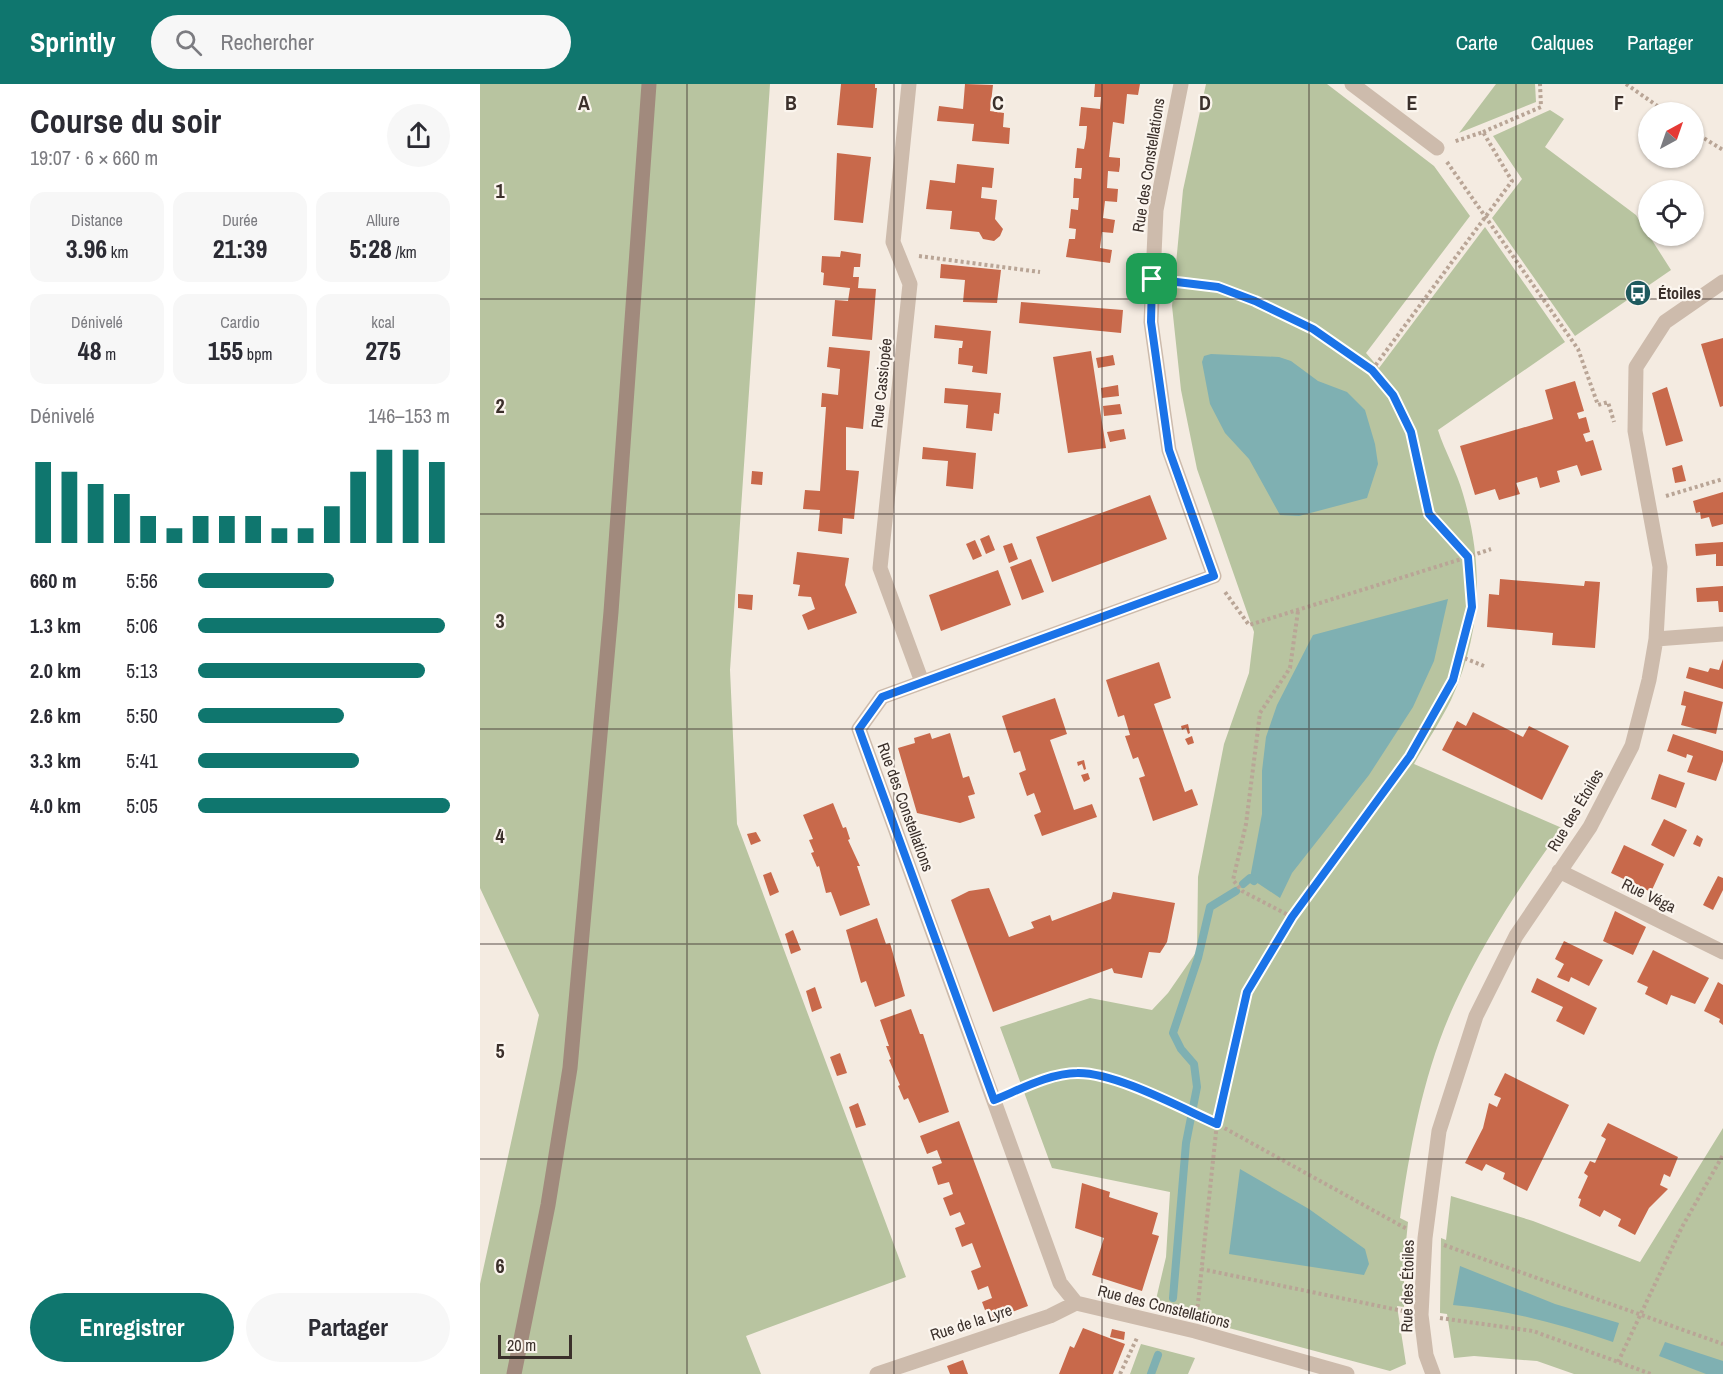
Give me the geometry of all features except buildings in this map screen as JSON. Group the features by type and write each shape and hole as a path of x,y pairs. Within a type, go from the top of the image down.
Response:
{"main road":[{"path":"514,1374 548,1204 570,1068 611,612 649,84"}],"street":[{"name":"Rue Cassiopée","path":"909,84 893,242 910,284 880,568 922,682"},
{"name":"Rue des Constellations","path":"1180,84 1156,210 1151,322 1169,450 1214,576 882,697 859,729 1060,1283 1076,1303 1195,1331 1347,1374"},
{"path":"1352,84 1437,148"},
{"name":"Rue des Étoiles","path":"1433,1374 1426,1354 1421,1315 1425,1238 1439,1131 1476,1016 1516,936 1590,827 1632,746 1649,680 1656,639 1660,567 1635,431 1636,367 1665,322 1723,282"},
{"path":"1656,639 1723,634"},
{"name":"Rue Véga","path":"1559,871 1723,952"},
{"name":"Rue de la Lyre","path":"877,1374 1050,1316 1076,1303"}],"path":[{"path":"1540,84 1541,107 1483,132 1437,148 1578,349 1599,405 1608,402 1615,424"},
{"path":"1626,84 1652,102"},
{"path":"1372,370 1512,181 1483,132"},
{"path":"1704,138 1723,150"},
{"path":"897,253 1040,272"},
{"path":"1152,279 1218,287 1255,301 1313,329 1372,370 1393,395 1411,432 1429,514 1468,557 1472,607 1453,680 1410,756 1292,917 1247,992 1217,1124 1195,1331"},
{"path":"1649,503 1723,479"},
{"path":"1214,576 1249,625 1491,549"},
{"path":"1292,917 1242,891 1233,880 1246,824 1260,713 1290,668 1298,611"},
{"path":"1459,656 1484,666"},
{"path":"994,1100 1051,1078 1078,1073 1123,1082 1217,1124 1425,1238 1723,1344"},
{"path":"1618,1362 1682,1227 1723,1155"}],"green space":[{"path":"480,84 770,84 730,670 737,824 906,1277 746,1336 761,1374 480,1374 480,1284 539,1015 480,888"},
{"path":"1206,84 1327,84 1434,166 1470,216 1366,353 1379,368 1485,227 1565,342 1438,430 1460,486 1470,520 1477,573 1476,598 1469,650 1461,675 1447,708 1414,764 1562,828 1518,891 1478,957 1455,1003 1435,1055 1408,1163 1400,1218 1408,1222 1404,1262 1404,1307 1397,1306 1406,1364 1390,1371 1154,1308 1166,1257 1170,1192 1052,1168 1000,1027 1090,998 1152,1010 1168,993 1197,951 1198,877 1224,744 1249,673 1254,632 1197,469 1181,390 1172,306 1183,190"},
{"path":"1496,84 1535,84 1536,102 1459,133"},
{"path":"1550,110 1564,119 1545,147 1636,215 1638,246 1656,246 1671,270 1575,336 1492,218 1522,179 1493,136"},
{"path":"1723,1128 1723,1374 1574,1374 1537,1361 1474,1356 1454,1358 1447,1314 1440,1313 1441,1238 1446,1240 1451,1196 1533,1221 1640,1262"},
{"path":"1141,1344 1195,1358 1188,1374 1130,1374"}],"water":[{"path":"1211,354 1279,357 1291,361 1318,381 1347,392 1365,410 1375,444 1378,464 1367,498 1299,516 1280,515 1249,459 1225,433 1210,404 1202,362 1204,356"},
{"path":"1448,599 1434,661 1413,707 1369,775 1292,873 1280,898 1250,878 1262,814 1262,771 1266,737 1277,705 1313,635"},
{"path":"1240,1169 1309,1209 1365,1249 1369,1264 1364,1275 1229,1254"},
{"path":"1460,1266 1555,1304 1619,1323 1613,1342 1534,1319 1494,1310 1453,1305"},
{"path":"1665,1342 1723,1361 1723,1374 1706,1374 1659,1356"}],"waterway":[{"path":"1243,884 1250,878 1254,881"},
{"path":"1173,1298 1186,1143 1197,1087 1194,1064 1181,1049 1173,1033 1198,958 1210,907 1236,891"},
{"path":"1151,1374 1158,1355"}],"place":[{"name":"Étoiles","path":"1638,293"}],"route":[{"path":"1152,279 1218,287 1255,301 1313,329 1372,370 1393,395 1411,432 1429,514 1468,557 1472,607 1453,680 1410,756 1292,917 1247,992 1217,1124 1123,1082 1078,1073 1051,1078 994,1100 859,729 882,697 1214,576 1169,450 1151,322 1152,279"}]}
